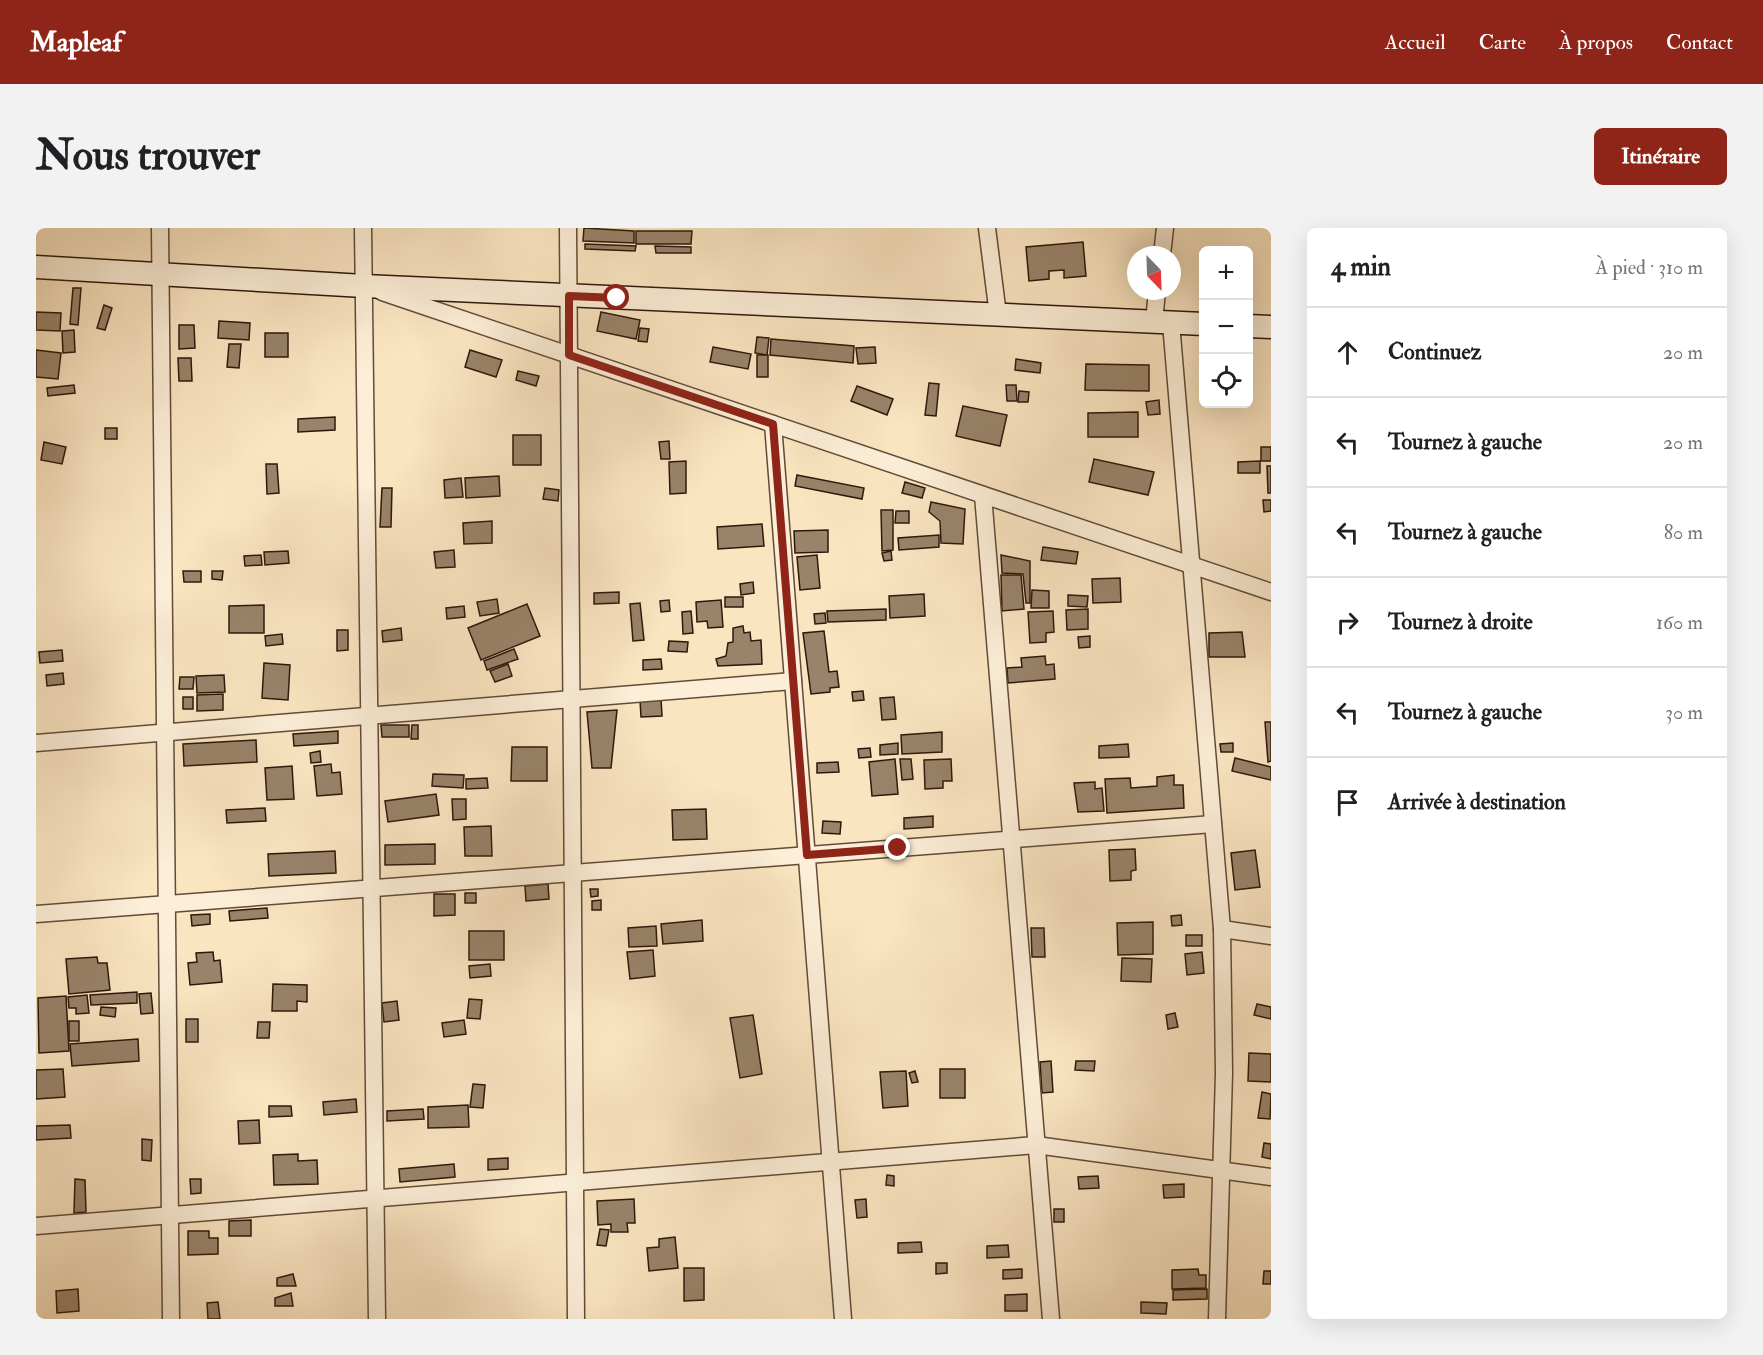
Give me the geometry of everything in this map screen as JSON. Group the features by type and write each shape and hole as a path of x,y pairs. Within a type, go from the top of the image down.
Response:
{"main road":[{"path":"36,267 364,286 1199,324"},
{"path":"1253,326 1271,327"}],"street":[{"path":"160,228 171,1319"},
{"path":"363,228 377,1319"},
{"path":"568,228 576,1319"},
{"path":"987,228 998,315"},
{"path":"1163,246 1165,228"},
{"path":"364,286 1271,592"},
{"path":"1158,300 1191,565 1222,929 1224,1073 1217,1319"},
{"path":"773,424 843,1319"},
{"path":"983,495 1051,1319"},
{"path":"36,743 793,681"},
{"path":"36,914 1213,824"},
{"path":"1222,929 1271,936"},
{"path":"36,1226 1036,1145 1271,1177"}],"building":[{"path":"584,228 634,231 634,243 583,241"},
{"path":"636,231 692,231 691,244 636,244"},
{"path":"1083,242 1086,276 1064,278 1064,270 1049,271 1049,279 1029,281 1026,247"},
{"path":"585,244 636,246 635,251 585,249"},
{"path":"655,246 691,247 691,253 656,253"},
{"path":"73,288 81,288 78,325 70,324"},
{"path":"104,305 112,308 105,330 97,328"},
{"path":"36,312 61,313 60,331 36,330"},
{"path":"601,312 640,320 636,339 597,331"},
{"path":"219,321 250,323 249,340 218,338"},
{"path":"179,325 194,325 195,348 179,349"},
{"path":"640,328 649,329 647,342 638,341"},
{"path":"74,330 75,352 63,353 62,331"},
{"path":"265,333 288,333 288,357 265,357"},
{"path":"757,337 769,338 767,355 755,353"},
{"path":"771,339 854,346 853,363 770,355"},
{"path":"229,344 241,344 239,368 227,367"},
{"path":"713,347 751,354 748,369 710,362"},
{"path":"875,347 876,363 858,364 856,348"},
{"path":"36,350 61,353 58,379 36,377"},
{"path":"470,350 502,360 496,377 465,367"},
{"path":"757,355 768,355 768,377 757,377"},
{"path":"178,358 191,358 192,381 179,381"},
{"path":"1016,359 1041,363 1040,373 1015,370"},
{"path":"1086,364 1149,365 1149,391 1085,390"},
{"path":"518,371 539,376 536,386 516,380"},
{"path":"929,383 939,384 936,416 925,415"},
{"path":"74,385 75,393 48,396 47,388"},
{"path":"1006,385 1016,385 1017,401 1007,401"},
{"path":"857,386 893,399 887,415 851,401"},
{"path":"1019,391 1029,392 1028,402 1018,402"},
{"path":"1159,400 1160,414 1148,415 1146,402"},
{"path":"963,406 1007,415 1000,446 956,436"},
{"path":"1138,412 1138,437 1088,437 1088,413"},
{"path":"335,417 335,430 298,432 298,419"},
{"path":"105,428 117,428 117,439 105,439"},
{"path":"513,435 541,435 541,465 513,465"},
{"path":"669,441 670,459 661,459 659,442"},
{"path":"44,442 66,447 62,464 41,460"},
{"path":"1261,447 1271,447 1271,461 1261,461"},
{"path":"1094,459 1154,472 1148,495 1089,482"},
{"path":"686,461 686,493 670,494 669,462"},
{"path":"1260,461 1260,473 1238,473 1238,462"},
{"path":"266,464 277,464 279,493 267,494"},
{"path":"1267,466 1271,466 1271,493 1268,493"},
{"path":"797,475 864,488 862,499 795,486"},
{"path":"499,476 500,496 466,498 465,478"},
{"path":"461,478 463,497 445,498 444,480"},
{"path":"905,482 925,488 922,498 902,493"},
{"path":"382,488 392,488 391,527 380,527"},
{"path":"545,488 559,490 558,501 543,499"},
{"path":"1263,500 1271,500 1271,511 1264,512"},
{"path":"931,502 965,509 963,544 941,543 940,521 929,512"},
{"path":"881,510 893,510 893,550 882,551"},
{"path":"896,511 909,511 909,523 895,523"},
{"path":"492,521 492,543 464,544 463,523"},
{"path":"762,524 764,546 718,549 717,527"},
{"path":"828,530 828,552 795,553 794,531"},
{"path":"939,535 939,547 899,550 898,538"},
{"path":"1043,547 1078,552 1076,564 1041,560"},
{"path":"454,550 455,567 436,568 434,552"},
{"path":"288,551 289,563 265,565 264,552"},
{"path":"891,551 892,560 884,561 882,553"},
{"path":"261,555 262,565 245,566 244,556"},
{"path":"817,555 820,588 800,590 797,557"},
{"path":"1001,555 1030,561 1030,603 1026,603 1023,574 1002,573"},
{"path":"183,571 201,571 201,582 184,582"},
{"path":"212,571 223,571 222,580 212,579"},
{"path":"1001,575 1021,575 1024,609 1002,611"},
{"path":"1120,578 1121,602 1093,603 1092,579"},
{"path":"753,582 754,593 741,595 740,584"},
{"path":"1032,590 1049,591 1049,608 1031,608"},
{"path":"619,592 619,603 594,604 594,593"},
{"path":"924,594 925,616 890,618 889,596"},
{"path":"1068,595 1088,596 1087,607 1068,606"},
{"path":"725,597 743,597 743,607 725,607"},
{"path":"497,599 499,613 480,616 477,602"},
{"path":"669,600 670,611 661,612 660,601"},
{"path":"721,600 723,627 708,628 707,621 697,622 696,602"},
{"path":"640,603 644,640 633,641 630,604"},
{"path":"527,604 540,636 481,660 468,628"},
{"path":"264,605 264,633 229,633 229,606"},
{"path":"464,606 465,617 447,619 446,608"},
{"path":"886,609 886,620 828,622 827,611"},
{"path":"1088,609 1088,629 1067,630 1066,610"},
{"path":"691,611 693,633 683,634 682,612"},
{"path":"1053,611 1054,632 1046,633 1046,642 1030,643 1028,612"},
{"path":"825,613 826,623 815,624 814,614"},
{"path":"743,626 744,633 750,632 751,641 761,640 762,664 718,666 716,659 726,656 728,643 733,642 733,628"},
{"path":"401,628 402,640 383,642 382,631"},
{"path":"337,630 348,630 348,650 337,651"},
{"path":"824,631 829,672 837,671 839,687 830,688 830,692 811,694 803,633"},
{"path":"1242,632 1245,657 1209,657 1209,633"},
{"path":"282,634 283,644 266,646 265,636"},
{"path":"1090,636 1090,647 1079,648 1078,637"},
{"path":"669,641 688,642 687,652 668,651"},
{"path":"514,649 518,659 487,670 484,661"},
{"path":"62,650 63,661 40,663 39,652"},
{"path":"1045,656 1046,665 1054,664 1055,679 1008,683 1007,668 1022,667 1021,658"},
{"path":"661,659 662,669 643,670 643,660"},
{"path":"264,663 290,665 288,700 262,698"},
{"path":"508,664 512,676 495,682 490,671"},
{"path":"63,673 64,684 47,686 46,675"},
{"path":"224,675 225,692 197,693 196,676"},
{"path":"180,677 194,677 193,689 179,689"},
{"path":"863,691 864,700 853,701 852,692"},
{"path":"223,694 223,710 197,711 197,695"},
{"path":"183,697 193,697 193,709 183,709"},
{"path":"894,697 896,719 882,720 880,698"},
{"path":"661,699 662,716 641,717 640,700"},
{"path":"617,710 611,768 592,768 587,712"},
{"path":"1265,722 1271,722 1271,761 1268,762"},
{"path":"381,725 409,725 409,737 382,737"},
{"path":"412,725 418,725 418,739 411,739"},
{"path":"338,731 338,743 294,746 293,734"},
{"path":"942,732 942,752 902,754 901,735"},
{"path":"256,740 257,762 184,766 183,744"},
{"path":"898,743 898,754 880,755 880,745"},
{"path":"1233,743 1233,752 1221,752 1220,744"},
{"path":"1128,744 1129,757 1099,758 1099,746"},
{"path":"512,747 547,747 547,781 511,781"},
{"path":"870,748 871,757 859,758 858,749"},
{"path":"320,751 321,762 311,763 310,753"},
{"path":"1235,758 1271,767 1271,780 1232,771"},
{"path":"895,759 898,794 872,796 869,762"},
{"path":"900,759 911,759 913,779 902,780"},
{"path":"951,759 952,781 943,781 943,788 925,789 924,760"},
{"path":"838,762 839,772 817,773 817,763"},
{"path":"331,764 332,773 340,772 342,794 317,796 314,766"},
{"path":"292,766 294,799 267,800 265,768"},
{"path":"433,774 464,775 463,788 432,786"},
{"path":"1174,775 1174,785 1183,785 1184,808 1107,813 1105,779 1130,778 1131,788 1157,786 1157,777"},
{"path":"487,778 488,788 466,789 466,779"},
{"path":"1095,782 1095,789 1102,788 1104,811 1078,812 1074,783"},
{"path":"436,794 439,815 388,822 385,801"},
{"path":"452,799 466,799 466,819 453,820"},
{"path":"265,808 266,821 227,823 226,810"},
{"path":"706,809 707,839 673,840 672,810"},
{"path":"933,816 933,827 904,829 904,818"},
{"path":"823,821 841,822 840,834 822,833"},
{"path":"491,826 492,856 465,856 464,827"},
{"path":"435,844 435,864 385,865 385,845"},
{"path":"1135,849 1136,870 1131,871 1131,880 1110,881 1109,850"},
{"path":"1255,850 1260,887 1235,890 1231,853"},
{"path":"335,851 336,873 269,876 268,854"},
{"path":"548,884 549,899 526,901 525,886"},
{"path":"590,889 598,889 598,896 591,897"},
{"path":"465,893 476,893 476,903 465,903"},
{"path":"434,894 455,894 455,915 434,916"},
{"path":"601,900 601,910 592,910 592,901"},
{"path":"267,908 268,918 230,921 229,911"},
{"path":"210,914 210,924 192,926 191,915"},
{"path":"1181,915 1182,925 1172,926 1171,916"},
{"path":"702,920 703,941 663,944 661,924"},
{"path":"1153,922 1153,954 1118,955 1117,923"},
{"path":"656,926 657,946 629,947 628,928"},
{"path":"1031,928 1044,928 1045,957 1032,957"},
{"path":"469,931 504,931 504,960 469,960"},
{"path":"1186,935 1202,935 1202,946 1186,946"},
{"path":"653,950 655,976 630,979 627,952"},
{"path":"213,952 214,961 220,960 222,982 190,985 188,963 197,962 196,953"},
{"path":"1202,952 1204,973 1187,975 1185,954"},
{"path":"97,957 98,963 107,963 110,990 69,994 66,959"},
{"path":"1122,958 1152,959 1151,982 1121,981"},
{"path":"490,964 491,976 470,978 469,966"},
{"path":"273,984 307,985 307,1002 297,1001 297,1011 272,1011"},
{"path":"137,992 137,1003 91,1005 90,995"},
{"path":"151,993 153,1013 141,1014 139,994"},
{"path":"87,995 89,1013 76,1014 76,1008 69,1008 68,997"},
{"path":"66,996 69,1051 39,1053 38,998"},
{"path":"469,999 482,1000 480,1019 467,1018"},
{"path":"397,1001 399,1020 384,1022 382,1003"},
{"path":"1257,1004 1271,1007 1271,1019 1254,1015"},
{"path":"101,1007 116,1008 115,1017 100,1015"},
{"path":"1175,1013 1178,1027 1168,1029 1166,1015"},
{"path":"753,1015 762,1074 740,1078 730,1018"},
{"path":"186,1019 198,1019 198,1042 186,1042"},
{"path":"464,1020 466,1034 444,1037 442,1023"},
{"path":"69,1021 79,1021 79,1041 69,1041"},
{"path":"258,1022 270,1022 269,1038 257,1038"},
{"path":"138,1039 139,1061 72,1066 70,1044"},
{"path":"1249,1053 1271,1054 1271,1082 1248,1081"},
{"path":"1051,1061 1053,1092 1042,1093 1040,1062"},
{"path":"1076,1061 1095,1061 1094,1071 1075,1070"},
{"path":"63,1069 65,1097 36,1099 36,1070"},
{"path":"940,1069 965,1069 965,1098 940,1098"},
{"path":"906,1071 908,1106 883,1108 880,1072"},
{"path":"915,1071 918,1082 912,1083 909,1073"},
{"path":"473,1084 485,1085 483,1108 470,1107"},
{"path":"1262,1092 1271,1094 1270,1119 1258,1118"},
{"path":"356,1099 357,1112 324,1115 323,1102"},
{"path":"468,1105 469,1127 428,1128 428,1107"},
{"path":"269,1106 291,1106 292,1116 269,1117"},
{"path":"423,1109 424,1119 387,1121 387,1111"},
{"path":"259,1120 260,1143 239,1144 238,1121"},
{"path":"70,1125 71,1138 36,1140 36,1126"},
{"path":"142,1139 152,1140 151,1161 142,1160"},
{"path":"1264,1143 1271,1144 1271,1159 1262,1157"},
{"path":"298,1154 298,1161 317,1160 318,1184 274,1185 273,1155"},
{"path":"508,1158 508,1169 488,1170 488,1159"},
{"path":"454,1164 455,1177 400,1182 399,1169"},
{"path":"887,1175 894,1176 894,1186 886,1185"},
{"path":"1098,1176 1099,1188 1079,1189 1078,1177"},
{"path":"75,1179 85,1180 86,1212 74,1213"},
{"path":"190,1179 201,1179 201,1193 191,1194"},
{"path":"1184,1184 1184,1197 1164,1198 1163,1185"},
{"path":"634,1199 635,1223 627,1223 628,1232 611,1232 611,1224 598,1225 597,1201"},
{"path":"866,1199 867,1217 857,1218 855,1200"},
{"path":"1054,1209 1064,1209 1064,1222 1054,1222"},
{"path":"251,1220 251,1236 229,1236 229,1221"},
{"path":"600,1229 609,1230 606,1246 597,1245"},
{"path":"188,1231 209,1231 209,1238 218,1238 218,1254 188,1255"},
{"path":"675,1237 678,1268 649,1271 647,1248 659,1247 659,1239"},
{"path":"921,1242 922,1252 898,1253 898,1243"},
{"path":"1008,1245 1009,1257 987,1258 987,1246"},
{"path":"936,1263 947,1263 947,1273 936,1274"},
{"path":"684,1268 704,1268 704,1300 684,1301"},
{"path":"1022,1269 1022,1278 1003,1279 1003,1270"},
{"path":"1198,1269 1199,1275 1206,1275 1206,1288 1172,1289 1172,1270"},
{"path":"1264,1271 1271,1271 1271,1284 1263,1284"},
{"path":"293,1274 296,1286 277,1286 277,1278"},
{"path":"78,1289 79,1311 57,1313 56,1291"},
{"path":"1207,1289 1207,1299 1173,1300 1173,1290"},
{"path":"291,1293 293,1306 275,1306 275,1298"},
{"path":"1027,1294 1027,1311 1005,1311 1005,1295"},
{"path":"218,1302 220,1319 208,1319 207,1303"},
{"path":"1141,1302 1167,1303 1166,1314 1141,1313"}],"route":[{"path":"617,298 569,296 569,355 773,424 807,855 898,848"}]}
